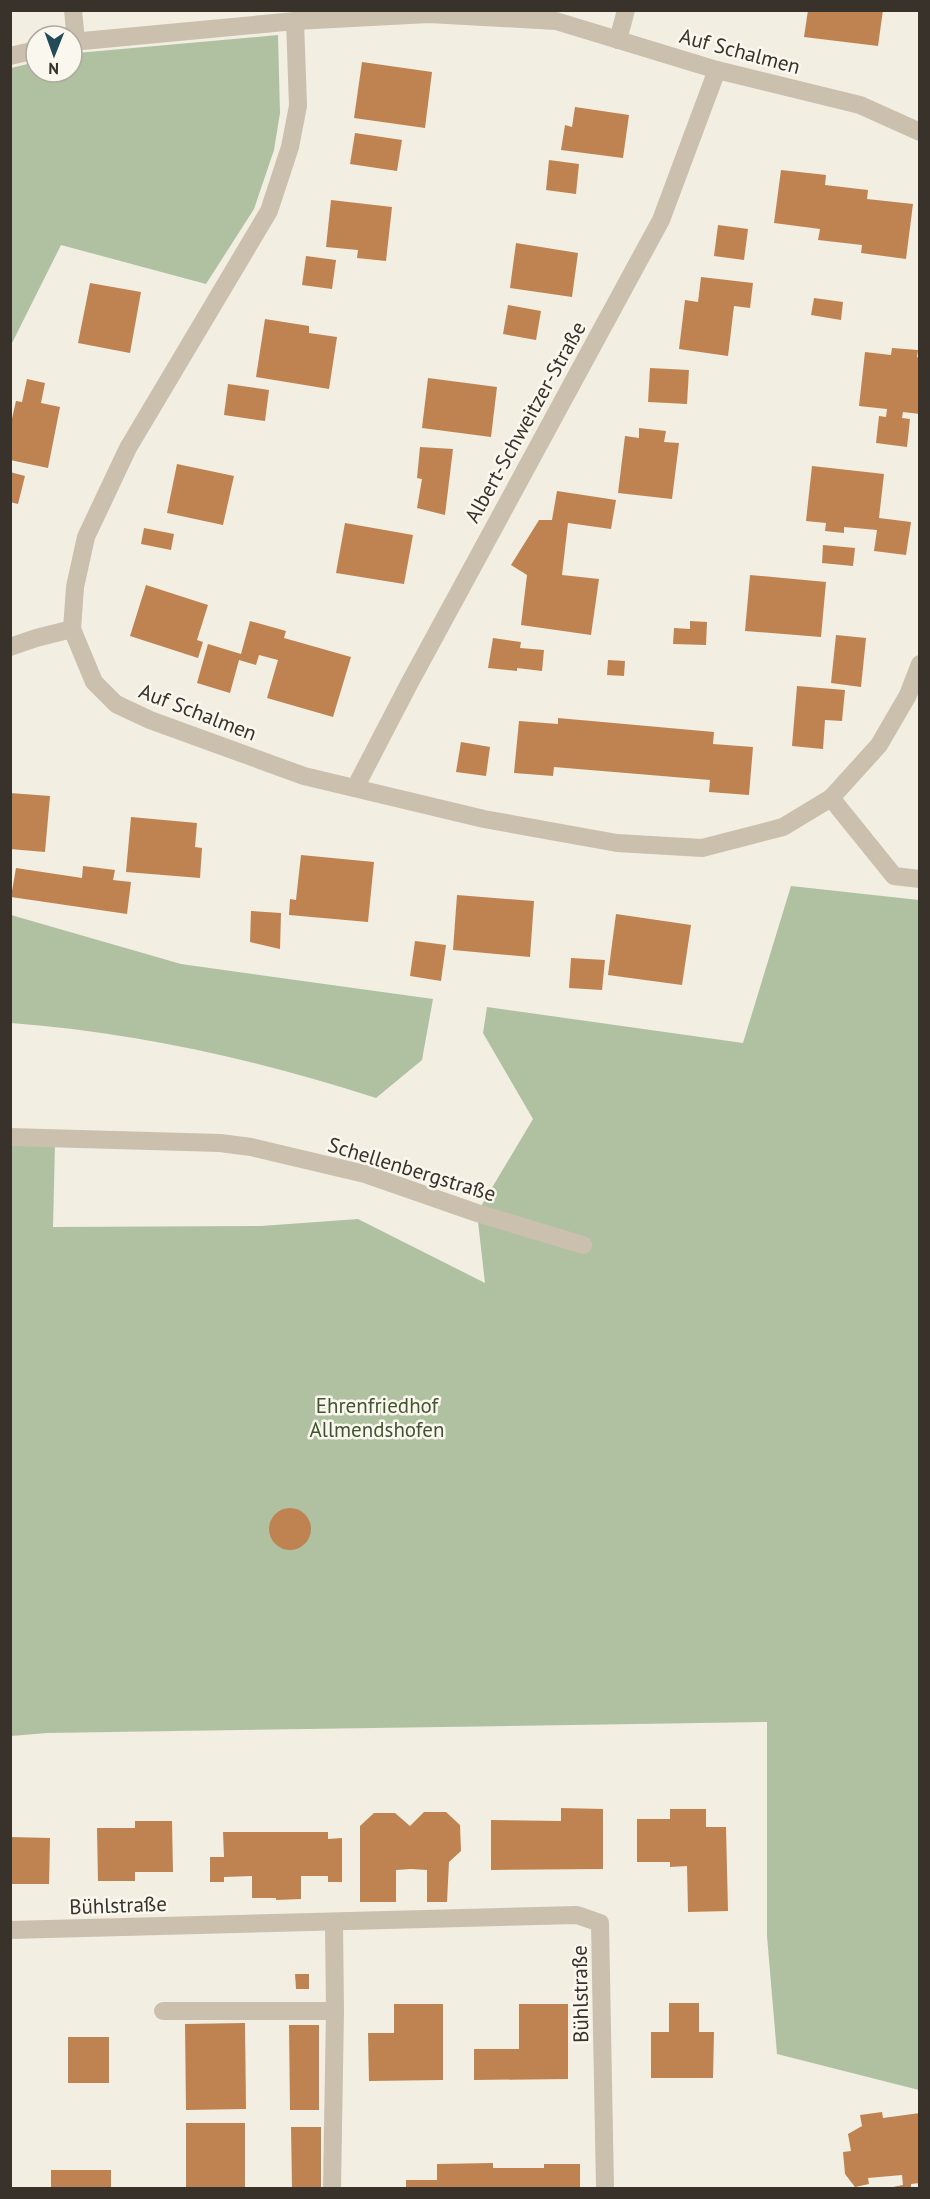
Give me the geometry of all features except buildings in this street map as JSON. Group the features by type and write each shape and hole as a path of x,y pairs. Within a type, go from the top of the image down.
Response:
{"street":[{"path":"618,40 626,10"},
{"name":"Auf Schalmen","path":"84,40 296,21 441,14 556,21 717,70 860,105 920,132"},
{"name":"Auf Schalmen","path":"296,21 298,106 290,147 269,211 128,448 86,537 75,587 72,629 94,682 117,704 150,720 304,777 484,819 617,843 702,848 783,827 831,798 879,745 908,695 920,664"},
{"name":"Albert-Schweitzer-Straße","path":"355,788 414,674 661,220 717,70"},
{"path":"10,647 72,629"},
{"path":"831,798 894,876 920,879"},
{"name":"Schellenbergstraße","path":"10,1137 220,1143 251,1147 365,1174 477,1213 583,1245"},
{"name":"Bühlstraße","path":"10,1930 578,1915 600,1923 604,2188"},
{"path":"332,2188 334,1922"},
{"path":"164,2011 335,2011"}],"green space":[{"path":"278,35 280,113 274,150 254,209 206,284 61,245 11,345 11,68 24,65 24,84 84,84 84,52"},
{"name":"Ehrenfriedhof Allmendshofen","path":"791,886 919,900 919,2090 777,2054 767,1936 767,1722 47,1733 11,1736 11,1144 55,1144 53,1227 261,1226 358,1219 485,1283 477,1213 533,1119 483,1033 487,1007 743,1043"},
{"path":"11,915 181,964 433,999 422,1060 376,1098 241,1060 195,1050 103,1033 11,1023"}]}
